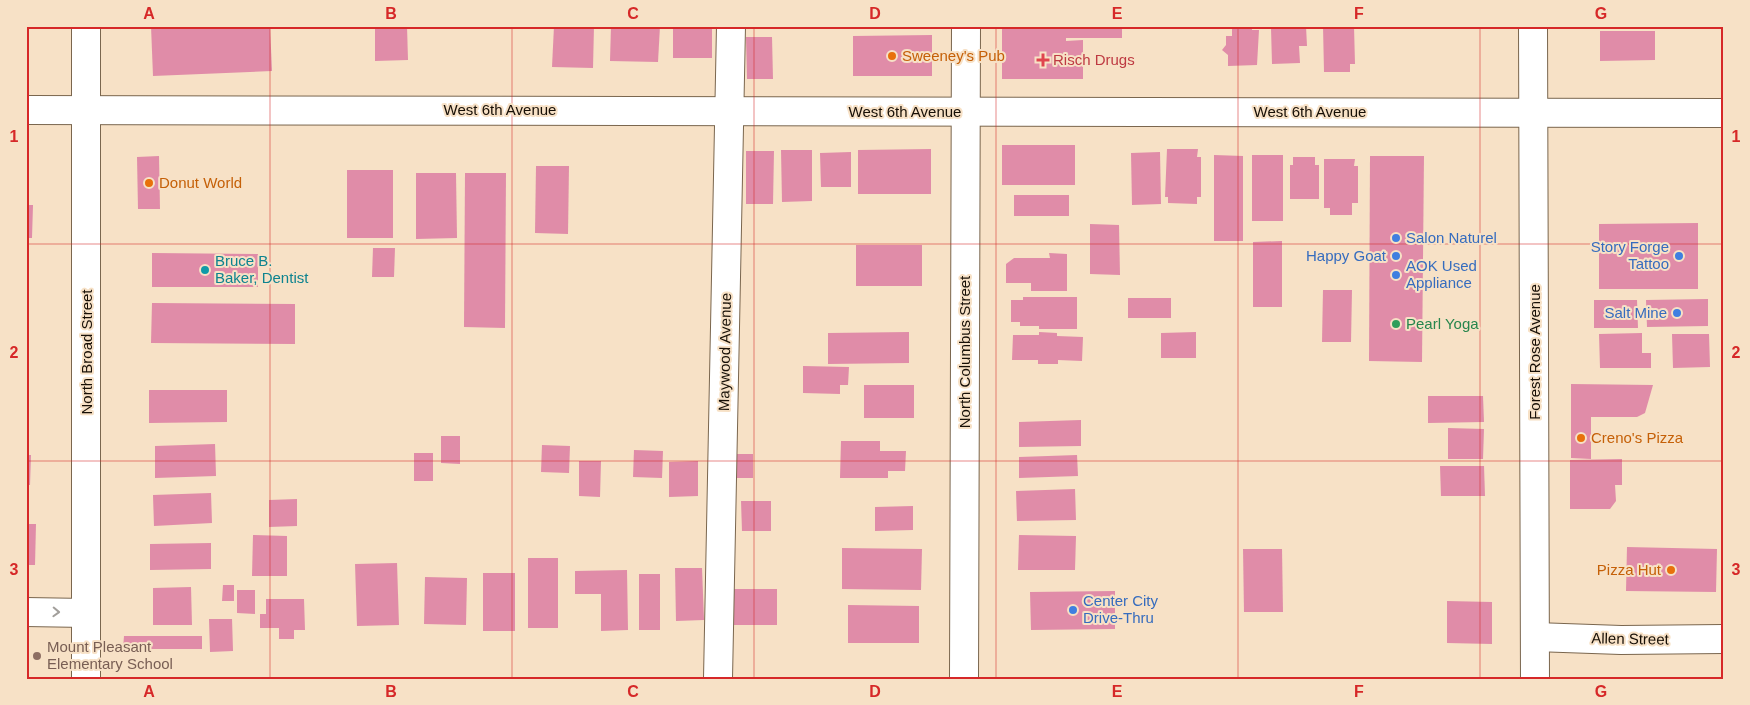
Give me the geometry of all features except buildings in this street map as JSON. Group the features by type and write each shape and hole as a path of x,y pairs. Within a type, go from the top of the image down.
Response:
{"street":[{"name":"North Broad Street","path":"86,26 86,678"},
{"name":"Maywood Avenue","path":"718,679 731,26"},
{"name":"North Columbus Street","path":"964,679 966,26"},
{"name":"Forest Rose Avenue","path":"1533,26 1535,679"},
{"name":"West 6th Avenue","path":"26,110 1724,113"},
{"path":"26,612 86,613"},
{"name":"Allen Street","path":"1535,637 1621,640 1724,639"},
{"path":"86,678 93,679"}],"place":[{"name":"Sweeney's Pub","path":"892,56"},
{"name":"Risch Drugs","path":"1043,60"},
{"name":"Donut World","path":"149,183"},
{"name":"Salon Naturel","path":"1396,238"},
{"name":"Happy Goat","path":"1396,256"},
{"name":"Story Forge Tattoo","path":"1679,256"},
{"name":"Bruce B. Baker, Dentist","path":"205,270"},
{"name":"AOK Used Appliance","path":"1396,275"},
{"name":"Salt Mine","path":"1677,313"},
{"name":"Pearl Yoga","path":"1396,324"},
{"name":"Creno's Pizza","path":"1581,438"},
{"name":"Pizza Hut","path":"1671,570"},
{"name":"Center City Drive-Thru","path":"1073,610"},
{"name":"Mount Pleasant Elementary School","path":"37,656"}]}
